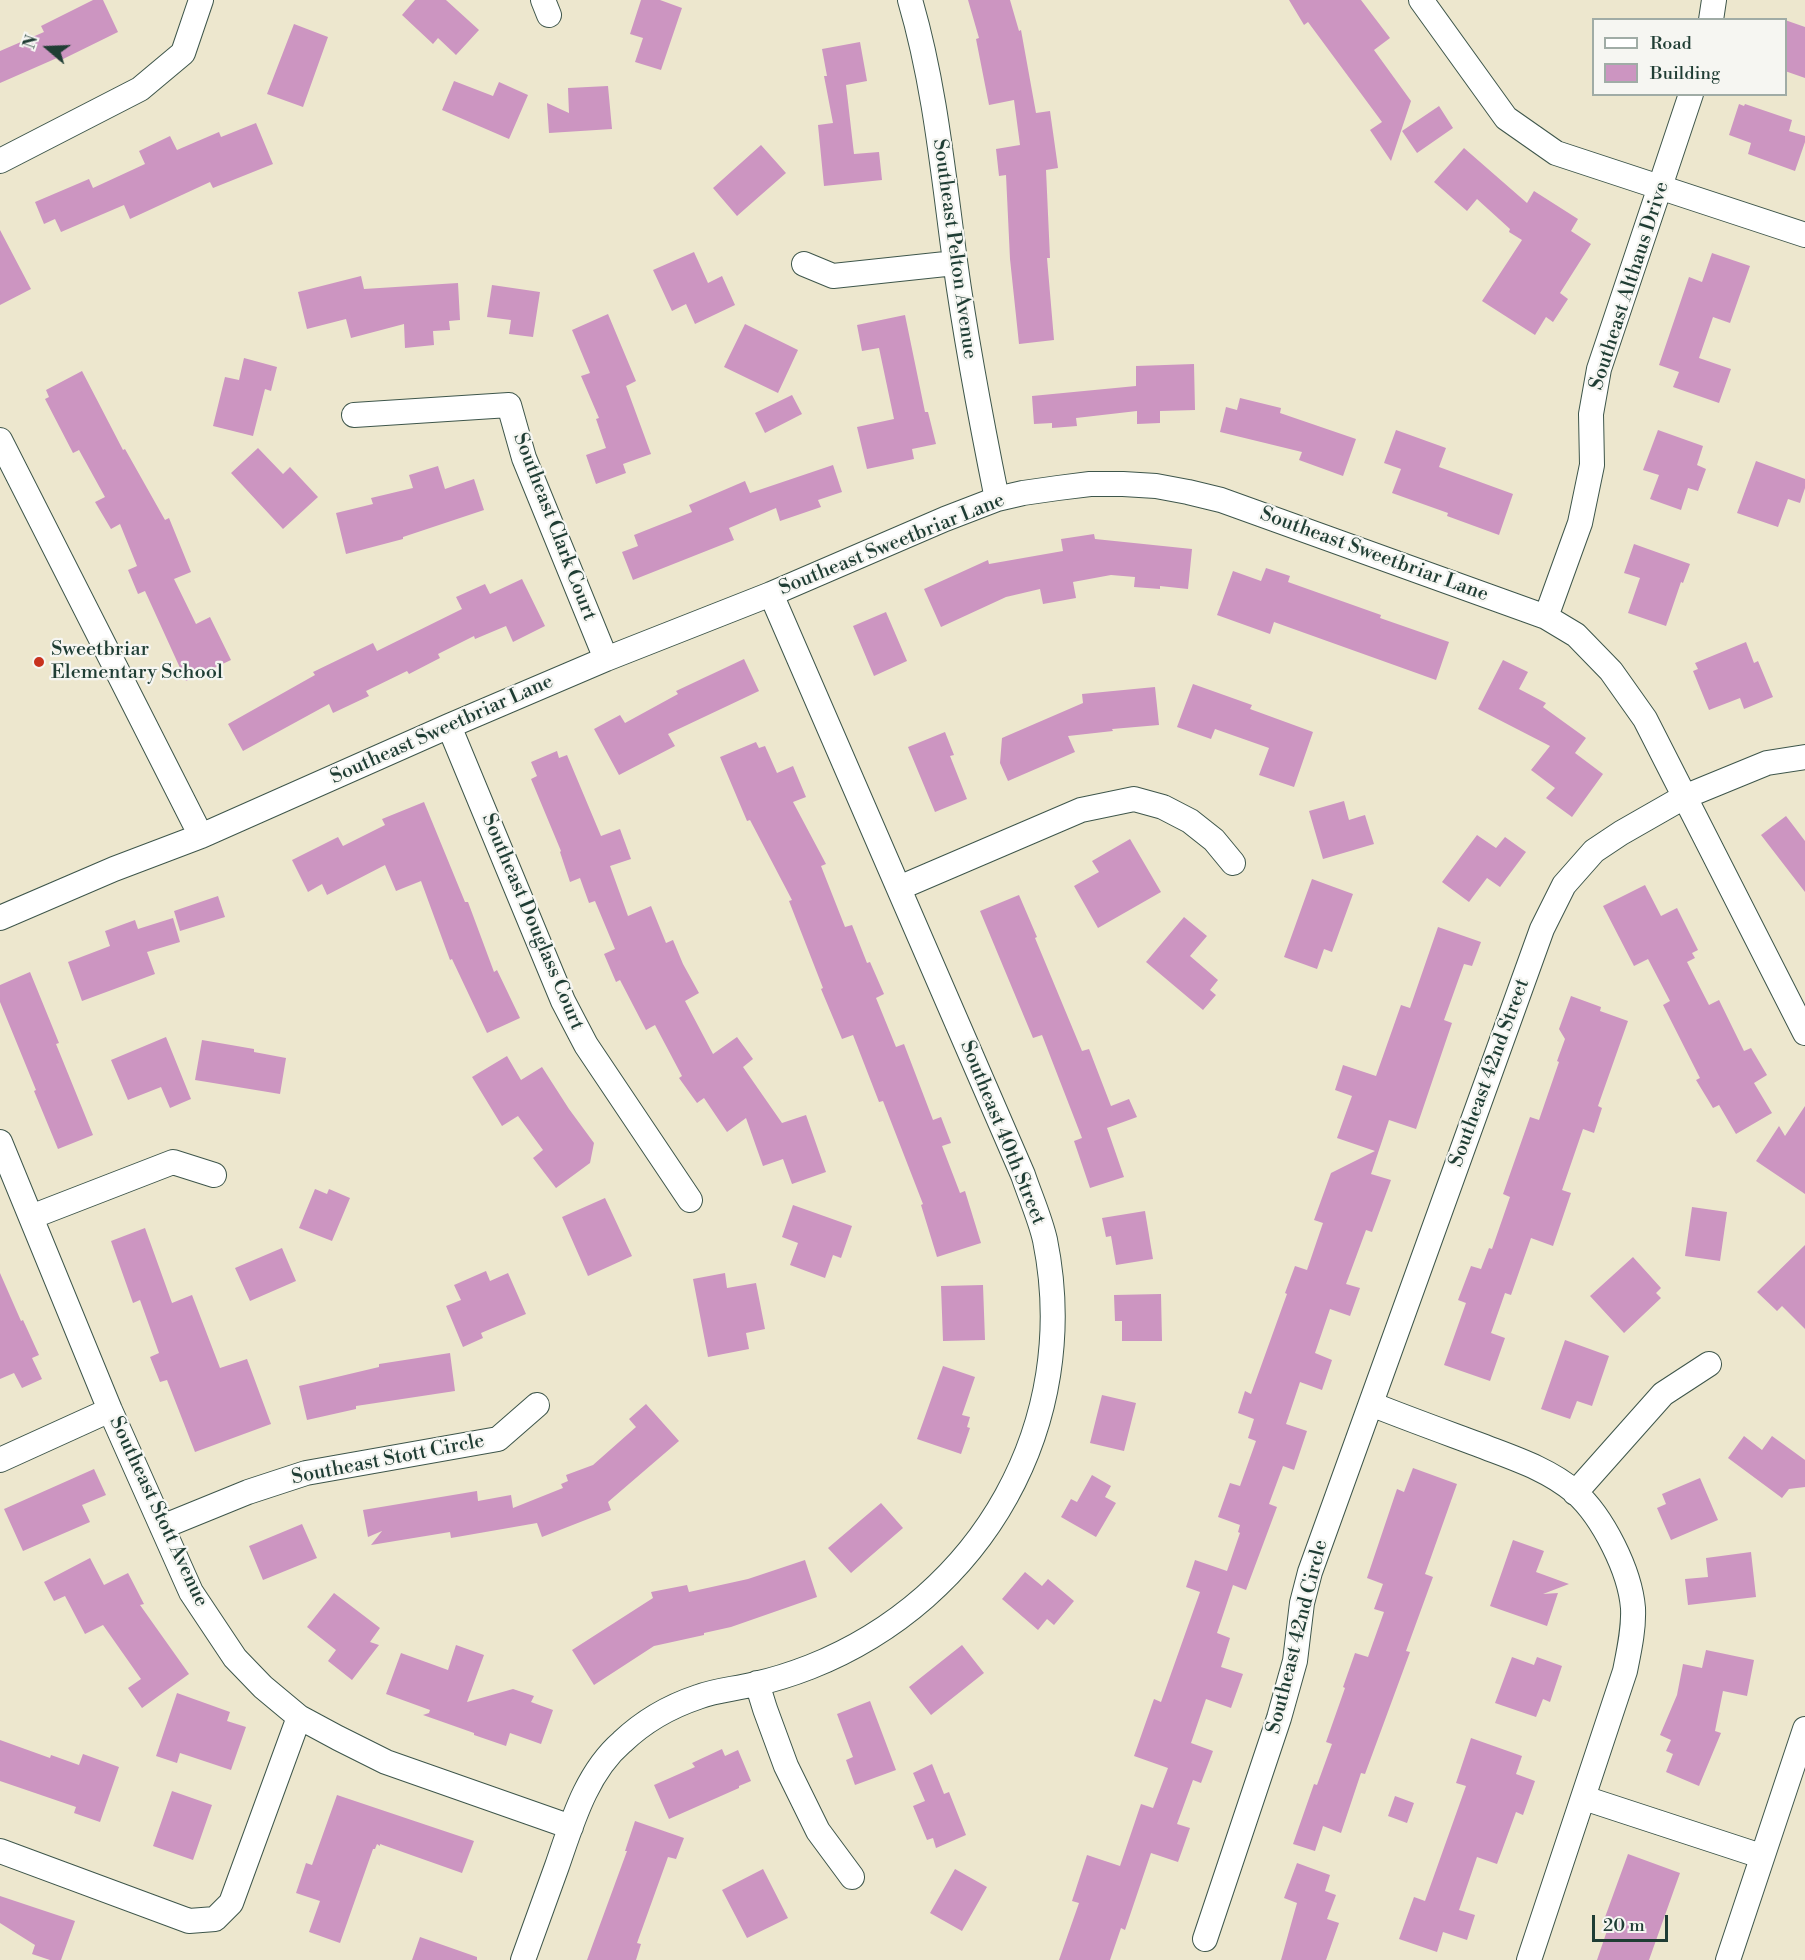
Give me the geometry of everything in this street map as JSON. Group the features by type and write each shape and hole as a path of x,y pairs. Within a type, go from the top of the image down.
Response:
{"street":[{"path":"0,160 190,61 201,0"},
{"name":"Southeast Pelton Avenue","path":"910,0 933,96 975,393 997,499"},
{"path":"1421,0 1506,118 1556,153 1805,235"},
{"path":"1711,18 1714,0"},
{"name":"Southeast Althaus Drive","path":"1546,617 1580,523 1592,465 1591,414 1599,369 1690,96"},
{"path":"804,264 833,276 955,263"},
{"name":"Southeast Clark Court","path":"354,414 509,405 524,458 606,659"},
{"path":"0,440 201,836"},
{"name":"Southeast Sweetbriar Lane","path":"0,918 114,869 201,836 606,659 771,594 997,499 1090,484 1134,485 1188,492 1221,500 1546,617 1576,635 1611,671 1645,720 1805,1033"},
{"name":"Southeast 40th Street","path":"523,1960 587,1788 620,1743 644,1724 699,1696 758,1683 808,1667 842,1652 879,1632 911,1609 948,1576 977,1542 1008,1495 1024,1463 1035,1430 1048,1372 1052,1302 1044,1238 1023,1175 771,594"},
{"name":"Southeast Douglass Court","path":"449,726 563,1001 586,1045 690,1200"},
{"name":"Southeast 42nd Street","path":"1371,1404 1530,961 1542,929 1564,885 1594,850 1684,797 1767,763 1805,757"},
{"path":"898,888 1081,810 1134,799 1163,807 1190,821 1214,840 1233,863"},
{"name":"Southeast Stott Avenue","path":"0,1142 110,1410 191,1592 234,1658 263,1687 299,1717 386,1762 571,1827"},
{"path":"31,1217 173,1162 214,1175"},
{"path":"1575,1493 1663,1394 1709,1364"},
{"path":"1371,1404 1522,1461 1550,1475 1575,1493 1602,1526 1627,1579 1633,1608 1625,1671 1529,1960"},
{"name":"Southeast 42nd Circle","path":"1205,1939 1292,1672 1302,1602 1310,1572 1371,1404"},
{"name":"Southeast Stott Circle","path":"162,1527 248,1492 306,1473 498,1439 537,1405"},
{"path":"0,1460 110,1410"},
{"path":"758,1683 786,1766 818,1831 852,1877"},
{"path":"0,1851 189,1921 215,1919 231,1903 299,1717"},
{"path":"1728,1960 1805,1729"},
{"path":"1584,1798 1761,1856"}],"building":[{"path":"93,0 103,0 118,32 59,61 57,58 0,83 0,51 44,32 41,26"},
{"path":"415,0 446,0 479,30 456,55 438,38 433,44 402,15"},
{"path":"641,0 660,0 682,8 661,70 635,62 643,38 630,34"},
{"path":"968,0 1010,0 1019,31 1021,30 1036,113 1050,111 1058,168 1046,170 1050,258 1047,258 1054,340 1019,344 1010,259 1006,175 999,176 996,149 1020,145 1014,100 989,105 976,39 979,38"},
{"path":"1289,0 1361,0 1390,38 1374,50 1411,101 1391,161 1370,130 1382,122 1308,22 1304,25"},
{"path":"1787,21 1805,27 1805,78 1787,72"},
{"path":"294,24 328,37 303,107 267,94"},
{"path":"860,42 867,81 846,85 854,154 879,152 882,180 824,186 818,125 833,123 824,76 827,76 822,49"},
{"path":"454,81 493,96 499,82 528,95 509,139 442,110"},
{"path":"608,86 612,129 549,133 547,103 569,113 568,88"},
{"path":"1739,104 1792,120 1789,131 1805,136 1795,171 1748,154 1751,143 1729,135"},
{"path":"1439,106 1453,128 1417,153 1402,131"},
{"path":"256,123 273,164 213,188 210,182 130,219 124,205 61,232 55,219 44,224 35,202 89,179 93,188 145,164 139,151 170,136 177,150 219,132 221,137"},
{"path":"761,145 786,173 737,216 713,188"},
{"path":"1464,148 1527,203 1534,191 1578,219 1571,231 1591,244 1560,293 1568,299 1553,322 1546,317 1535,335 1482,301 1522,240 1509,232 1510,229 1477,199 1467,211 1434,182"},
{"path":"0,230 31,289 0,305"},
{"path":"694,252 708,283 722,276 735,305 695,324 686,304 672,311 653,270"},
{"path":"1712,253 1750,266 1730,323 1713,317 1699,358 1731,369 1719,403 1673,387 1679,372 1659,365 1689,277 1702,282"},
{"path":"361,276 364,289 458,283 460,320 449,321 450,330 433,331 434,345 405,348 404,324 351,338 346,319 307,329 298,292"},
{"path":"492,285 540,292 533,337 509,334 511,320 487,317"},
{"path":"608,314 636,381 626,386 651,454 623,464 626,473 596,484 586,455 606,448 596,419 599,418 581,376 590,373 572,330"},
{"path":"905,315 925,412 928,412 936,444 912,449 914,459 867,469 857,427 894,419 879,348 862,351 857,325"},
{"path":"745,324 798,350 778,393 724,367"},
{"path":"244,358 277,367 271,391 265,389 253,436 213,426 225,377 239,380"},
{"path":"1194,364 1195,410 1160,411 1160,423 1137,424 1137,411 1076,418 1077,426 1052,428 1052,423 1034,424 1032,396 1136,386 1136,366"},
{"path":"82,371 123,450 125,449 165,520 169,518 191,572 174,579 196,624 210,617 231,660 186,681 145,591 138,594 128,570 137,566 120,524 111,529 95,502 105,497 79,450 73,453 45,399 49,397 46,390"},
{"path":"792,395 802,414 765,433 755,413"},
{"path":"1240,398 1281,408 1280,413 1356,439 1343,476 1299,460 1302,452 1220,432 1226,407 1237,410"},
{"path":"1396,430 1446,448 1439,467 1513,494 1499,535 1447,516 1448,513 1392,493 1401,469 1384,463"},
{"path":"1658,430 1703,446 1697,465 1706,469 1698,491 1688,488 1681,510 1650,499 1659,475 1643,470"},
{"path":"258,448 283,474 290,467 318,497 283,529 231,473"},
{"path":"1756,461 1805,479 1805,488 1800,503 1788,499 1778,527 1737,513"},
{"path":"833,465 842,492 818,500 821,507 780,521 776,508 729,528 734,540 633,580 622,552 638,546 634,535 692,512 689,505 745,481 750,493"},
{"path":"438,466 445,489 474,479 484,510 403,537 403,539 346,554 336,513 373,504 371,498 413,488 409,475"},
{"path":"1094,534 1095,539 1192,549 1188,589 1160,586 1160,589 1134,587 1135,577 1111,575 1073,582 1076,598 1043,604 1040,589 1006,597 941,627 924,589 988,560 989,564 1063,551 1061,539"},
{"path":"1634,544 1690,564 1683,583 1681,582 1666,626 1628,613 1640,578 1624,573"},
{"path":"1266,568 1290,576 1288,582 1449,642 1436,680 1274,622 1270,634 1217,615 1233,571 1261,581"},
{"path":"522,579 545,626 513,642 506,626 475,639 474,636 438,654 440,658 409,674 407,671 366,691 369,696 333,713 329,704 243,751 228,724 315,675 313,672 373,643 377,651 462,609 456,597 485,584 490,594"},
{"path":"886,612 907,661 874,676 853,626"},
{"path":"1746,642 1754,663 1758,661 1773,697 1744,709 1740,698 1709,710 1693,671 1698,669 1695,663"},
{"path":"744,659 759,691 668,734 675,746 619,775 594,729 620,715 625,723 678,694 676,691"},
{"path":"1503,660 1528,672 1519,689 1546,703 1543,707 1586,738 1575,753 1603,774 1572,817 1546,798 1555,788 1531,770 1550,746 1478,709"},
{"path":"1193,684 1252,705 1250,709 1313,732 1294,787 1259,775 1269,748 1215,729 1211,739 1177,727"},
{"path":"1155,687 1159,725 1068,736 1075,752 1008,781 1000,763 1002,738 1083,703 1082,694"},
{"path":"945,732 954,755 950,756 967,799 935,812 908,747"},
{"path":"756,742 759,748 765,746 777,773 793,766 806,797 793,802 826,864 821,866 845,927 852,925 867,963 870,962 884,994 876,998 896,1047 904,1044 933,1120 941,1117 951,1143 942,1146 960,1193 965,1191 981,1243 937,1257 921,1205 923,1204 883,1101 879,1102 853,1035 842,1039 789,901 792,900 750,820 747,821 720,757"},
{"path":"557,751 559,758 567,755 601,836 620,829 631,859 610,866 628,916 651,906 666,943 673,940 699,993 685,1001 713,1054 737,1037 753,1059 743,1067 782,1123 806,1115 826,1172 792,1184 783,1159 763,1166 746,1118 727,1132 704,1098 697,1103 679,1078 682,1076 655,1025 646,1030 620,980 616,982 604,954 615,949 595,901 589,903 580,878 570,882 561,851 531,779 537,776 531,762"},
{"path":"1344,801 1349,820 1365,815 1374,844 1323,859 1309,811"},
{"path":"424,802 465,902 468,902 494,972 497,970 520,1018 487,1033 452,959 450,960 421,881 396,891 385,865 327,895 322,884 308,892 292,860 338,837 343,846 385,825 382,819"},
{"path":"1786,816 1805,841 1805,892 1761,835"},
{"path":"1477,835 1496,848 1505,837 1526,852 1500,887 1487,878 1469,902 1442,882"},
{"path":"1130,839 1161,892 1098,928 1074,886 1099,872 1092,861"},
{"path":"1312,879 1353,894 1332,952 1324,949 1317,969 1284,957"},
{"path":"1645,885 1661,916 1677,908 1698,950 1692,953 1695,958 1687,962 1709,1005 1719,1000 1744,1051 1751,1048 1767,1075 1754,1083 1772,1113 1736,1134 1719,1105 1713,1108 1696,1080 1700,1078 1663,1005 1670,1001 1648,959 1634,966 1603,906"},
{"path":"1019,895 1082,1051 1089,1049 1111,1106 1129,1099 1137,1117 1107,1128 1124,1177 1090,1188 1074,1141 1082,1138 1042,1035 1033,1038 980,911"},
{"path":"218,896 225,917 180,931 174,911"},
{"path":"1184,917 1207,936 1190,956 1218,980 1210,990 1216,995 1203,1010 1146,962"},
{"path":"173,918 180,942 147,952 155,974 82,1001 68,962 110,946 105,931 135,920 138,929"},
{"path":"1438,927 1481,942 1472,966 1464,964 1444,1020 1452,1023 1416,1129 1389,1120 1371,1174 1391,1180 1372,1232 1366,1230 1346,1284 1360,1288 1350,1316 1330,1309 1315,1353 1332,1360 1322,1390 1300,1382 1286,1424 1307,1431 1294,1470 1283,1466 1269,1504 1277,1507 1246,1590 1233,1585 1217,1633 1230,1638 1221,1667 1243,1674 1231,1708 1206,1699 1191,1743 1213,1751 1201,1783 1193,1780 1177,1824 1190,1828 1178,1862 1151,1853 1125,1930 1121,1928 1110,1960 1059,1960 1079,1903 1072,1901 1087,1855 1120,1866 1141,1804 1153,1808 1168,1768 1134,1756 1154,1699 1161,1702 1200,1592 1186,1587 1195,1560 1227,1571 1240,1533 1238,1532 1240,1525 1218,1517 1230,1483 1240,1486 1256,1441 1248,1438 1254,1419 1238,1413 1245,1391 1251,1394 1295,1266 1307,1270 1323,1223 1314,1220 1331,1173 1375,1151 1337,1138 1352,1096 1335,1090 1343,1065 1376,1076 1401,1005 1410,1008"},
{"path":"30,972 93,1135 58,1149 0,1002 0,985"},
{"path":"1571,996 1601,1007 1600,1011 1628,1021 1598,1106 1602,1108 1594,1133 1583,1129 1562,1190 1571,1193 1553,1246 1531,1238 1511,1295 1505,1293 1491,1333 1505,1338 1490,1381 1444,1365 1466,1303 1458,1300 1471,1266 1481,1269 1489,1248 1492,1249 1510,1197 1503,1194 1530,1117 1539,1120 1559,1062 1557,1061 1565,1039 1559,1029"},
{"path":"166,1037 191,1099 170,1108 161,1087 128,1100 111,1060"},
{"path":"202,1040 254,1049 254,1052 286,1058 280,1094 195,1080"},
{"path":"507,1056 521,1080 542,1067 594,1143 590,1163 556,1188 533,1158 543,1150 518,1116 502,1126 472,1077"},
{"path":"1805,1106 1805,1194 1756,1161 1779,1126 1785,1136"},
{"path":"315,1189 327,1194 329,1189 350,1198 332,1241 299,1228"},
{"path":"605,1198 632,1256 588,1276 562,1217"},
{"path":"793,1205 852,1226 841,1258 833,1255 825,1278 790,1265 798,1243 782,1237"},
{"path":"1692,1207 1727,1212 1720,1261 1685,1256"},
{"path":"1145,1211 1153,1259 1116,1265 1111,1236 1106,1237 1102,1218"},
{"path":"145,1228 172,1303 192,1295 220,1368 247,1359 271,1424 195,1452 167,1380 160,1382 150,1357 159,1353 140,1300 133,1303 111,1241"},
{"path":"1805,1245 1805,1329 1782,1306 1777,1311 1757,1292"},
{"path":"282,1248 296,1281 250,1301 235,1268"},
{"path":"1633,1257 1661,1288 1656,1293 1661,1298 1624,1333 1590,1296"},
{"path":"486,1271 490,1281 508,1273 526,1314 481,1333 483,1338 463,1347 446,1306 461,1300 454,1285"},
{"path":"0,1273 39,1355 32,1358 42,1379 22,1388 14,1373 0,1379"},
{"path":"725,1273 727,1288 756,1283 765,1329 746,1333 749,1349 708,1357 693,1279"},
{"path":"983,1285 985,1340 943,1341 941,1286"},
{"path":"1161,1294 1162,1341 1122,1341 1122,1321 1115,1321 1114,1295"},
{"path":"1565,1340 1609,1356 1592,1406 1577,1401 1570,1419 1541,1409"},
{"path":"450,1353 455,1391 356,1406 356,1409 307,1420 299,1386 379,1367 379,1364"},
{"path":"943,1366 975,1377 962,1415 970,1417 967,1427 970,1428 961,1454 917,1439"},
{"path":"1102,1395 1136,1403 1124,1451 1090,1443"},
{"path":"646,1404 679,1441 608,1502 611,1510 542,1537 537,1523 451,1538 450,1532 371,1545 382,1531 368,1537 363,1510 477,1491 478,1501 511,1495 513,1508 563,1488 561,1484 568,1481 566,1475 593,1465 636,1427 629,1419"},
{"path":"1744,1436 1762,1450 1772,1436 1805,1460 1805,1487 1789,1489 1782,1498 1728,1458"},
{"path":"1413,1468 1457,1484 1425,1574 1433,1577 1406,1651 1410,1652 1365,1774 1361,1773 1341,1833 1323,1826 1315,1851 1293,1844 1314,1784 1317,1785 1332,1744 1326,1742 1355,1653 1368,1657 1384,1612 1374,1609 1383,1584 1367,1578 1397,1489 1404,1492"},
{"path":"94,1469 106,1495 82,1505 90,1522 23,1551 4,1509"},
{"path":"1092,1475 1111,1486 1105,1497 1116,1503 1096,1537 1061,1517 1071,1499 1077,1502"},
{"path":"1700,1478 1718,1520 1671,1540 1657,1508 1666,1504 1662,1494"},
{"path":"881,1503 903,1528 851,1573 828,1548"},
{"path":"302,1524 317,1558 263,1580 249,1546"},
{"path":"1513,1540 1544,1551 1536,1572 1569,1584 1543,1594 1558,1593 1547,1626 1490,1606"},
{"path":"1751,1552 1756,1597 1688,1605 1685,1579 1708,1577 1706,1558"},
{"path":"90,1558 104,1585 128,1573 144,1604 140,1605 189,1674 142,1708 128,1688 141,1679 103,1625 85,1634 65,1596 54,1601 44,1582"},
{"path":"805,1560 817,1597 731,1627 654,1646 594,1685 572,1650 653,1598 651,1592 687,1585 689,1592 748,1579"},
{"path":"1025,1572 1042,1586 1048,1579 1074,1601 1054,1625 1047,1619 1038,1630 1002,1599"},
{"path":"334,1593 380,1628 370,1642 379,1645 352,1680 328,1661 336,1650 307,1627"},
{"path":"456,1645 484,1655 467,1702 513,1689 534,1696 531,1702 553,1710 541,1744 510,1733 506,1746 423,1715 429,1713 430,1710 386,1694 401,1653 448,1670"},
{"path":"962,1645 984,1673 931,1715 909,1687"},
{"path":"1706,1650 1754,1660 1747,1696 1723,1691 1715,1731 1721,1733 1699,1786 1666,1772 1673,1754 1666,1751 1671,1740 1660,1735 1677,1695 1683,1664 1702,1668"},
{"path":"1512,1657 1534,1665 1537,1657 1562,1666 1550,1702 1543,1699 1536,1717 1495,1703"},
{"path":"177,1693 230,1712 227,1721 246,1727 231,1770 180,1753 177,1763 156,1756"},
{"path":"870,1701 896,1770 855,1785 846,1760 853,1757 837,1714"},
{"path":"1471,1738 1522,1756 1516,1774 1535,1781 1523,1815 1516,1812 1497,1864 1477,1857 1459,1910 1475,1915 1467,1940 1443,1932 1437,1952 1399,1939 1414,1897 1425,1901 1466,1786 1456,1783"},
{"path":"0,1740 50,1758 51,1755 79,1765 83,1754 119,1767 100,1822 74,1813 76,1807 0,1781"},
{"path":"722,1749 725,1756 738,1750 751,1781 669,1819 654,1785 695,1767 692,1763"},
{"path":"932,1764 944,1794 949,1792 966,1835 936,1848 933,1838 927,1840 913,1806 925,1801 913,1773"},
{"path":"172,1791 212,1805 193,1860 153,1846"},
{"path":"337,1795 474,1841 462,1873 377,1844 373,1849 340,1943 309,1932 320,1901 296,1893 306,1863 312,1865"},
{"path":"1395,1796 1414,1803 1407,1823 1388,1816"},
{"path":"635,1821 684,1838 676,1859 668,1857 637,1943 641,1944 636,1960 587,1960 627,1851 625,1851"},
{"path":"1628,1854 1680,1873 1649,1960 1597,1960 1610,1922 1604,1920"},
{"path":"1297,1863 1330,1875 1325,1891 1336,1895 1327,1919 1339,1923 1326,1960 1281,1960 1297,1903 1284,1898"},
{"path":"763,1869 788,1918 747,1938 722,1890"},
{"path":"955,1869 987,1887 962,1931 930,1913"},
{"path":"0,1896 75,1921 61,1960 50,1960 32,1954 35,1945 0,1923"},
{"path":"420,1937 477,1957 477,1960 412,1960"}],"place":[{"name":"Sweetbriar Elementary School","path":"39,662"}]}
